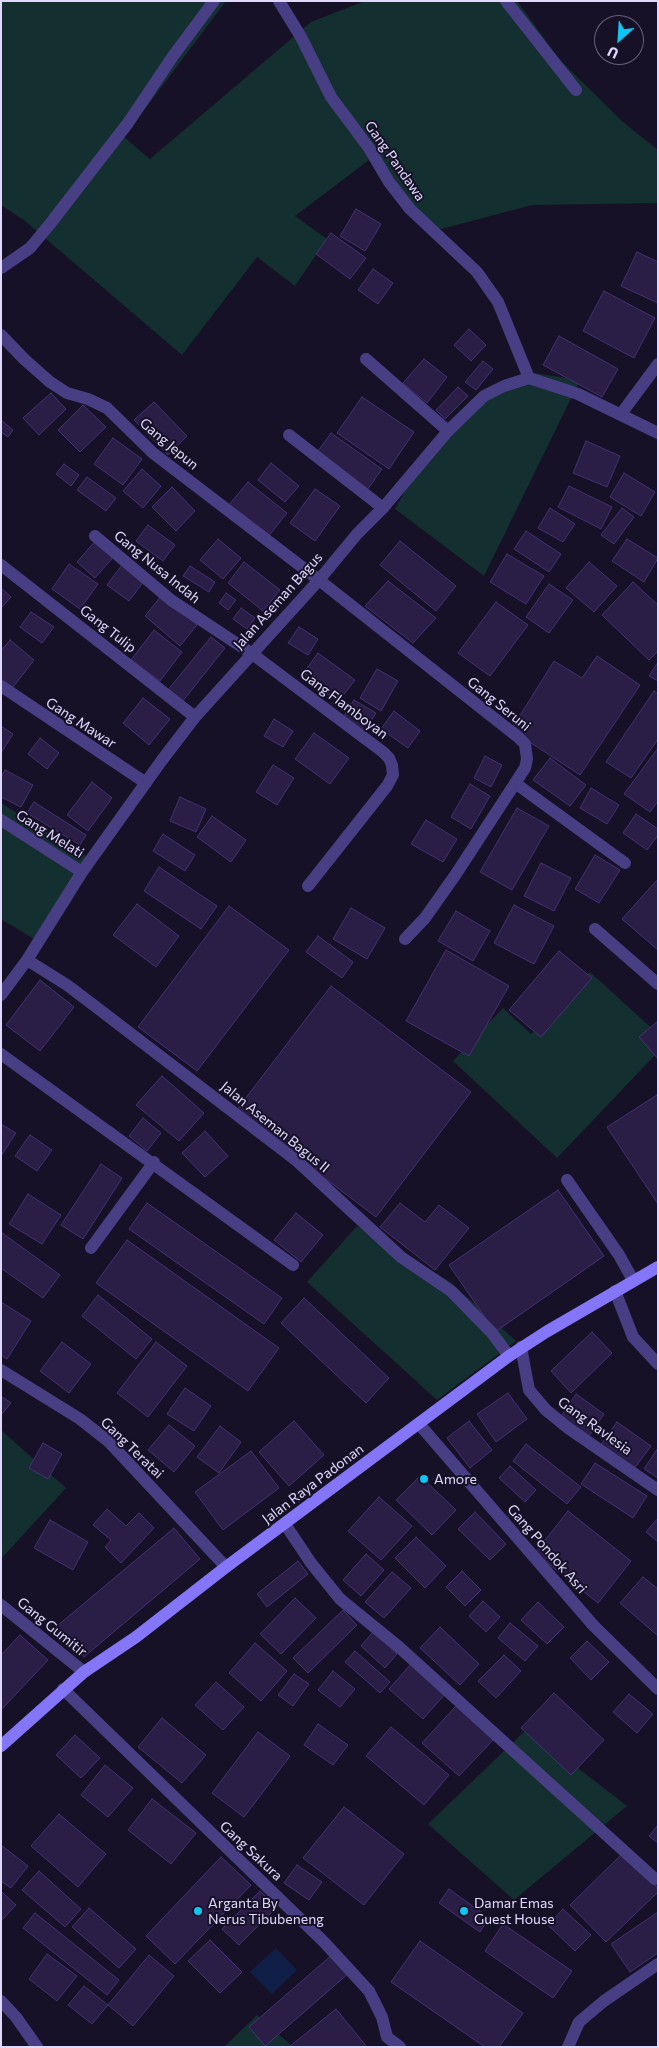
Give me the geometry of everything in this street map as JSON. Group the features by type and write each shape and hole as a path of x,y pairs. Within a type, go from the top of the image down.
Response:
{"main road":[{"name":"Jalan Raya Padonan","path":"1,1746 84,1672 136,1637 226,1567 521,1347 658,1267"}],"street":[{"path":"4,263 30,248 50,224 128,123 214,1"},
{"name":"Gang Pandawa","path":"279,1 301,36 331,97 369,148 389,182 410,209 477,272 498,302 529,378"},
{"path":"506,1 576,90"},
{"name":"Gang Jepun","path":"1,334 24,359 50,382 66,393 88,399 107,408 153,453 318,580"},
{"path":"366,359 448,431"},
{"path":"621,414 658,364"},
{"path":"529,378 578,394 658,433"},
{"name":"Jalan Aseman Bagus","path":"1,995 27,960 82,872 195,716 357,534 384,508 448,431 484,396 504,386 529,378"},
{"path":"289,435 384,508"},
{"name":"Gang Nusa Indah","path":"95,536 171,600 251,653"},
{"name":"Gang Tulip","path":"1,565 195,716"},
{"name":"Gang Seruni","path":"318,580 525,744 527,759 525,768 430,911 405,939"},
{"name":"Gang Flamboyan","path":"251,653 383,752 392,765 392,776 387,786 308,886"},
{"name":"Gang Mawar","path":"1,686 146,783"},
{"path":"515,783 626,864"},
{"name":"Gang Melati","path":"1,820 82,872"},
{"path":"595,929 658,984"},
{"name":"Jalan Aseman Bagus II","path":"27,960 81,995 297,1161 401,1257 451,1291 492,1333 510,1356"},
{"path":"1,1054 154,1162 293,1265"},
{"path":"91,1248 154,1162"},
{"path":"567,1180 620,1255 633,1280"},
{"path":"615,1291 633,1337 658,1364"},
{"name":"Gang Ravlesia","path":"521,1347 529,1390 546,1410 568,1428 658,1490"},
{"name":"Gang Teratai","path":"1,1370 80,1419 108,1442 226,1567"},
{"name":"Gang Pondok Asri","path":"419,1424 593,1625 658,1689"},
{"path":"285,1524 311,1563 340,1599 399,1647 655,1879"},
{"name":"Gang Gumitir","path":"1,1605 84,1672"},
{"name":"Gang Sakura","path":"63,1689 324,1942 369,1992 382,2016 387,2037 400,2047"},
{"path":"568,2047 579,2022 604,2001 658,1964"},
{"path":"1,2002 16,2017 37,2047"}],"green space":[{"path":"1,1 226,1 124,137 150,159 311,22 365,1 517,1 560,60 623,122 658,150 658,203 532,205 430,232 369,160 295,216 327,239 295,286 257,257 182,355 25,221 1,205"},
{"path":"527,372 580,380 484,576 395,509 423,459 481,400"},
{"path":"1,803 92,860 39,942 1,919"},
{"path":"590,972 658,1034 658,1052 557,1158 453,1061 503,1008 531,1034"},
{"path":"357,1226 449,1281 516,1341 437,1400 307,1282"},
{"path":"1,1430 66,1488 1,1559"},
{"path":"531,1725 556,1751 627,1806 514,1900 428,1824"},
{"path":"257,2015 293,2047 224,2047"}],"water":[{"path":"276,1948 297,1970 272,1994 250,1972"}],"building":[{"path":"356,209 381,224 365,251 340,236"},
{"path":"331,233 366,258 350,279 316,254"},
{"path":"637,252 658,262 658,303 621,286"},
{"path":"373,269 393,283 378,304 358,290"},
{"path":"604,291 655,318 634,358 583,331"},
{"path":"469,329 486,345 471,361 454,345"},
{"path":"559,336 618,369 602,397 543,365"},
{"path":"424,359 447,377 427,403 403,383"},
{"path":"483,361 493,369 476,390 465,382"},
{"path":"458,387 468,396 445,419 436,410"},
{"path":"51,393 66,409 39,435 23,418"},
{"path":"362,397 414,432 389,469 337,433"},
{"path":"154,402 187,436 168,455 134,420"},
{"path":"83,405 106,427 80,452 58,430"},
{"path":"1,420 13,430 8,437 1,432"},
{"path":"331,433 382,469 367,490 316,454"},
{"path":"113,438 142,459 123,485 94,464"},
{"path":"586,441 620,456 607,487 573,473"},
{"path":"271,463 299,486 285,502 258,480"},
{"path":"64,464 79,475 71,486 56,474"},
{"path":"142,469 161,486 143,508 123,491"},
{"path":"624,473 655,492 641,516 610,497"},
{"path":"87,477 116,498 106,511 77,490"},
{"path":"248,482 287,513 267,538 228,506"},
{"path":"569,486 612,507 601,529 558,507"},
{"path":"172,487 195,511 176,531 152,507"},
{"path":"315,489 340,506 315,541 290,523"},
{"path":"550,508 575,524 563,542 538,528"},
{"path":"622,508 634,517 614,544 601,535"},
{"path":"148,525 175,545 163,561 136,541"},
{"path":"526,531 561,554 549,572 514,549"},
{"path":"97,539 115,555 95,578 77,562"},
{"path":"218,539 241,558 223,579 200,560"},
{"path":"627,539 658,558 644,582 612,561"},
{"path":"400,541 456,586 436,611 380,565"},
{"path":"507,554 544,576 526,604 490,582"},
{"path":"244,562 280,590 263,611 228,583"},
{"path":"589,562 617,586 594,612 566,588"},
{"path":"69,564 98,584 80,609 52,589"},
{"path":"122,565 144,581 129,601 107,585"},
{"path":"190,566 215,582 209,592 183,576"},
{"path":"388,581 436,618 413,643 365,606"},
{"path":"633,582 658,605 658,651 649,660 602,615"},
{"path":"549,584 573,600 549,633 526,617"},
{"path":"1,588 11,597 1,608"},
{"path":"226,593 236,600 228,610 219,603"},
{"path":"162,595 197,625 180,646 145,616"},
{"path":"496,602 528,625 490,676 458,653"},
{"path":"241,608 255,618 247,629 233,619"},
{"path":"31,612 54,627 42,643 20,627"},
{"path":"299,627 318,639 308,655 288,643"},
{"path":"154,630 182,652 160,681 131,660"},
{"path":"211,637 225,648 182,702 168,690"},
{"path":"10,640 34,660 10,691 1,684 1,651"},
{"path":"318,653 355,680 338,702 302,675"},
{"path":"597,656 640,685 580,775 511,730 554,661 582,678"},
{"path":"658,662 658,681 649,676"},
{"path":"377,669 398,681 381,711 360,698"},
{"path":"654,691 658,694 658,739 631,778 606,762"},
{"path":"143,698 170,719 149,745 123,723"},
{"path":"354,700 376,713 364,732 342,719"},
{"path":"394,711 420,731 408,748 381,729"},
{"path":"274,719 293,731 283,747 264,736"},
{"path":"1,726 13,734 1,753"},
{"path":"314,733 349,758 330,784 295,759"},
{"path":"40,738 59,753 47,769 28,754"},
{"path":"658,748 658,801 650,812 624,794"},
{"path":"485,756 502,765 491,787 474,778"},
{"path":"550,758 586,785 570,806 533,780"},
{"path":"273,765 294,778 277,805 256,792"},
{"path":"5,770 33,785 21,807 1,797 1,777"},
{"path":"92,782 112,798 88,831 67,815"},
{"path":"470,784 490,796 471,829 451,817"},
{"path":"591,788 619,805 607,824 580,808"},
{"path":"180,797 206,809 196,832 170,821"},
{"path":"34,802 86,835 80,845 27,813"},
{"path":"517,808 549,826 512,890 480,872"},
{"path":"636,814 658,829 658,835 647,850 623,833"},
{"path":"212,816 246,840 231,862 197,837"},
{"path":"426,820 457,839 443,862 411,844"},
{"path":"163,834 195,855 185,871 153,851"},
{"path":"595,855 620,870 599,903 575,889"},
{"path":"541,863 571,878 554,911 524,896"},
{"path":"159,867 217,906 201,929 144,891"},
{"path":"658,879 658,950 622,919"},
{"path":"137,904 179,936 156,967 113,935"},
{"path":"514,905 554,926 534,964 494,943"},
{"path":"229,906 289,950 197,1071 138,1027"},
{"path":"351,908 385,928 367,959 333,939"},
{"path":"456,911 490,931 473,961 438,941"},
{"path":"318,936 353,962 342,978 306,952"},
{"path":"446,950 509,986 469,1056 406,1021"},
{"path":"559,951 592,978 541,1037 509,1010"},
{"path":"40,980 74,1007 40,1051 6,1025"},
{"path":"331,986 471,1092 376,1217 236,1111"},
{"path":"658,1021 658,1059 639,1037"},
{"path":"162,1076 204,1113 179,1141 136,1105"},
{"path":"658,1096 658,1204 607,1127"},
{"path":"143,1118 161,1133 147,1151 129,1136"},
{"path":"1,1124 16,1133 1,1156"},
{"path":"205,1131 228,1156 205,1177 182,1153"},
{"path":"30,1135 52,1150 37,1171 15,1156"},
{"path":"101,1164 122,1178 83,1239 61,1225"},
{"path":"558,1190 604,1256 495,1332 449,1265"},
{"path":"28,1194 61,1215 42,1244 9,1224"},
{"path":"147,1203 282,1298 264,1324 129,1229"},
{"path":"400,1203 425,1222 439,1205 469,1228 435,1270 380,1227"},
{"path":"296,1213 323,1235 301,1262 274,1240"},
{"path":"1,1232 60,1275 43,1298 1,1268"},
{"path":"127,1240 279,1348 248,1391 96,1283"},
{"path":"98,1295 152,1339 136,1359 82,1316"},
{"path":"304,1298 389,1378 366,1403 281,1323"},
{"path":"1,1302 31,1321 7,1359 1,1355"},
{"path":"592,1332 612,1353 571,1393 551,1371"},
{"path":"62,1342 91,1364 69,1393 40,1371"},
{"path":"156,1342 187,1366 148,1417 117,1393"},
{"path":"185,1388 211,1406 194,1431 167,1414"},
{"path":"508,1393 527,1419 496,1442 477,1414"},
{"path":"576,1394 604,1414 589,1436 561,1416"},
{"path":"1,1396 11,1403 1,1415"},
{"path":"294,1421 324,1455 289,1486 259,1452"},
{"path":"469,1421 492,1450 470,1468 447,1438"},
{"path":"617,1422 651,1446 633,1470 600,1446"},
{"path":"169,1425 195,1446 174,1472 148,1450"},
{"path":"220,1426 241,1442 219,1473 197,1457"},
{"path":"43,1443 62,1454 48,1479 29,1468"},
{"path":"526,1444 581,1487 567,1504 513,1461"},
{"path":"658,1448 658,1478 644,1469"},
{"path":"251,1451 279,1488 223,1530 195,1492"},
{"path":"595,1463 647,1496 633,1518 581,1484"},
{"path":"510,1466 536,1490 525,1502 499,1478"},
{"path":"420,1476 456,1510 432,1535 396,1500"},
{"path":"379,1497 412,1526 381,1560 348,1531"},
{"path":"107,1509 126,1526 139,1513 154,1528 121,1563 105,1547 111,1540 93,1525"},
{"path":"568,1511 631,1561 598,1603 535,1553"},
{"path":"475,1512 506,1544 490,1560 458,1529"},
{"path":"658,1518 658,1542 646,1532"},
{"path":"50,1520 88,1542 73,1570 34,1548"},
{"path":"174,1528 200,1559 84,1657 57,1626"},
{"path":"416,1537 446,1566 425,1588 395,1558"},
{"path":"366,1554 384,1570 361,1596 343,1580"},
{"path":"298,1561 308,1574 267,1607 257,1594"},
{"path":"462,1571 481,1590 465,1606 446,1587"},
{"path":"392,1572 411,1588 384,1618 365,1602"},
{"path":"643,1577 658,1589 658,1636 620,1603"},
{"path":"295,1598 316,1618 281,1654 260,1634"},
{"path":"483,1601 500,1617 486,1632 469,1616"},
{"path":"538,1602 564,1627 547,1644 521,1620"},
{"path":"343,1610 357,1625 308,1673 293,1658"},
{"path":"510,1623 538,1646 525,1661 498,1638"},
{"path":"440,1627 479,1664 460,1685 420,1648"},
{"path":"373,1632 397,1654 385,1668 361,1646"},
{"path":"20,1635 48,1660 1,1710 1,1655"},
{"path":"587,1641 609,1662 591,1680 570,1658"},
{"path":"255,1643 287,1671 261,1701 229,1673"},
{"path":"355,1651 390,1682 380,1693 345,1662"},
{"path":"504,1655 521,1671 496,1698 478,1681"},
{"path":"412,1663 446,1693 423,1719 389,1689"},
{"path":"333,1671 355,1689 340,1707 318,1690"},
{"path":"294,1674 309,1684 293,1706 278,1695"},
{"path":"216,1682 244,1707 223,1730 195,1705"},
{"path":"554,1693 604,1740 571,1775 521,1728"},
{"path":"629,1694 653,1714 637,1733 613,1712"},
{"path":"456,1706 493,1740 459,1776 422,1743"},
{"path":"162,1718 206,1755 182,1783 138,1747"},
{"path":"318,1724 348,1745 333,1765 304,1745"},
{"path":"391,1727 449,1775 424,1805 366,1756"},
{"path":"258,1732 290,1756 244,1817 212,1793"},
{"path":"75,1735 100,1758 81,1778 56,1755"},
{"path":"105,1765 133,1788 108,1817 81,1795"},
{"path":"152,1799 196,1833 171,1864 128,1830"},
{"path":"344,1807 404,1854 364,1905 303,1858"},
{"path":"59,1814 106,1854 78,1887 31,1846"},
{"path":"658,1825 658,1843 649,1836"},
{"path":"1,1845 28,1866 11,1888 1,1881"},
{"path":"623,1853 658,1888 658,1892 606,1942 570,1905"},
{"name":"Arganta By Nerus Tibubeneng","path":"221,1857 251,1885 175,1964 146,1936"},
{"path":"297,1865 322,1882 309,1900 284,1883"},
{"path":"39,1871 81,1909 65,1927 22,1890"},
{"name":"Damar Emas Guest House","path":"449,1889 489,1918 480,1932 439,1903"},
{"path":"1,1891 16,1905 1,1921"},
{"path":"260,1891 277,1907 239,1945 222,1929"},
{"path":"89,1908 136,1949 119,1968 72,1927"},
{"path":"563,1909 591,1935 575,1951 548,1925"},
{"path":"658,1912 658,1953 630,1972 611,1944"},
{"path":"35,1913 119,1980 107,1995 23,1928"},
{"path":"503,1924 572,1971 553,1998 485,1951"},
{"path":"210,1940 242,1972 220,1993 188,1961"},
{"path":"420,1941 523,2013 499,2047 485,2047 391,1982"},
{"path":"47,1954 77,1976 57,2001 29,1979"},
{"path":"333,1954 349,1973 265,2046 249,2027"},
{"path":"149,1955 174,1976 133,2026 108,2005"},
{"path":"84,1986 108,2005 92,2024 68,2005"},
{"path":"336,2009 367,2047 289,2047"}],"place":[{"name":"Amore","path":"424,1479"},
{"name":"Arganta By Nerus Tibubeneng","path":"198,1911"},
{"name":"Damar Emas Guest House","path":"464,1911"}]}
